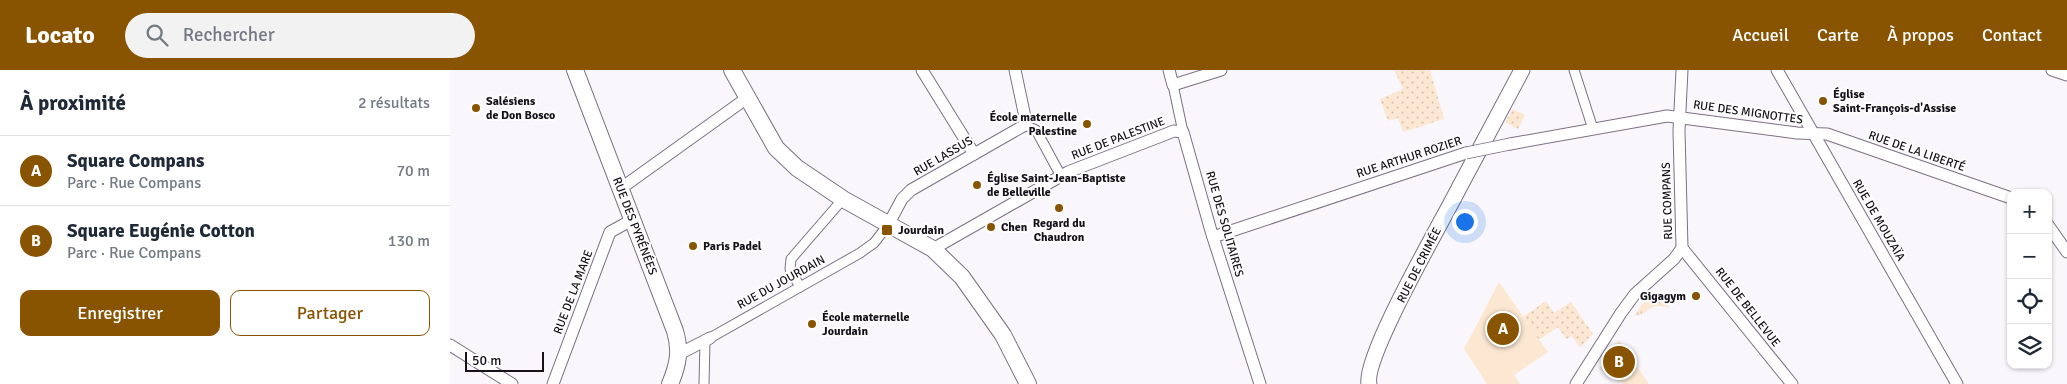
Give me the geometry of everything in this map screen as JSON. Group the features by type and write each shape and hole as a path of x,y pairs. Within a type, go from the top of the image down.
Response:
{"main road":[{"name":"RUE DES PYRÉNÉES","path":"575,70 675,331 679,354 676,370 670,384"},
{"path":"732,70 776,148 797,168 843,199 933,248 962,277 1003,335 1028,384"}],"street":[{"path":"922,70 974,154"},
{"path":"1015,70 1025,125 1036,130 1061,176"},
{"name":"RUE DES SOLITAIRES","path":"1169,70 1183,132 1213,237 1260,384"},
{"path":"1173,84 1221,70"},
{"name":"RUE DE CRIMÉE","path":"1369,384 1369,371 1382,338 1429,244 1522,70"},
{"path":"1574,70 1593,129"},
{"name":"RUE COMPANS","path":"1576,384 1635,294 1674,259 1682,248 1679,117 1682,70"},
{"name":"RUE DE MOUZAÏA","path":"1777,70 1958,384"},
{"path":"2052,70 2067,75"},
{"path":"620,189 747,98"},
{"name":"RUE ARTHUR ROZIER","path":"1213,237 1466,153 1667,116 1679,117"},
{"name":"RUE DES MIGNOTTES","path":"1679,117 1797,133 1813,133"},
{"name":"RUE LASSUS","path":"888,225 902,199 912,190 1025,125"},
{"name":"RUE DE PALESTINE","path":"933,248 1061,176 1174,131 1183,132"},
{"name":"RUE DE LA LIBERTÉ","path":"1813,133 1827,134 2007,197"},
{"path":"800,287 790,270 791,259 843,199"},
{"name":"RUE DE LA MARE","path":"553,384 610,232 632,220"},
{"name":"RUE DU JOURDAIN","path":"679,354 866,249 888,225"},
{"path":"2052,228 2063,237 2067,252"},
{"name":"RUE DE BELLEVUE","path":"1682,248 1792,384"},
{"path":"704,384 707,339"},
{"path":"450,345 512,384"}],"green space":[{"path":"1394,70 1430,70 1444,119 1403,132 1398,118 1388,121 1380,99 1403,89"},
{"path":"1513,109 1525,115 1518,129 1505,122"},
{"path":"1499,282 1548,352 1514,375 1520,384 1487,384 1464,349"},
{"path":"1655,292 1658,293 1670,308 1657,306 1634,316 1643,303"},
{"path":"1546,301 1554,313 1571,302 1593,334 1580,348 1572,336 1566,339 1558,327 1539,340 1523,317"},
{"path":"1619,340 1649,384 1624,384 1599,369"}],"place":[{"name":"Église Saint-François-d'Assise","path":"1823,101"},
{"name":"Salésiens de Don Bosco","path":"476,108"},
{"name":"École maternelle Palestine","path":"1087,124"},
{"name":"Église Saint-Jean-Baptiste de Belleville","path":"977,185"},
{"name":"Regard du Chaudron","path":"1059,208"},
{"name":"Chen","path":"991,227"},
{"name":"Jourdain","path":"887,230"},
{"name":"Paris Padel","path":"693,246"},
{"name":"Gigagym","path":"1696,296"},
{"name":"École maternelle Jourdain","path":"812,324"},
{"name":"Square Compans","path":"1503,329"},
{"name":"Square Eugénie Cotton","path":"1619,362"}]}
